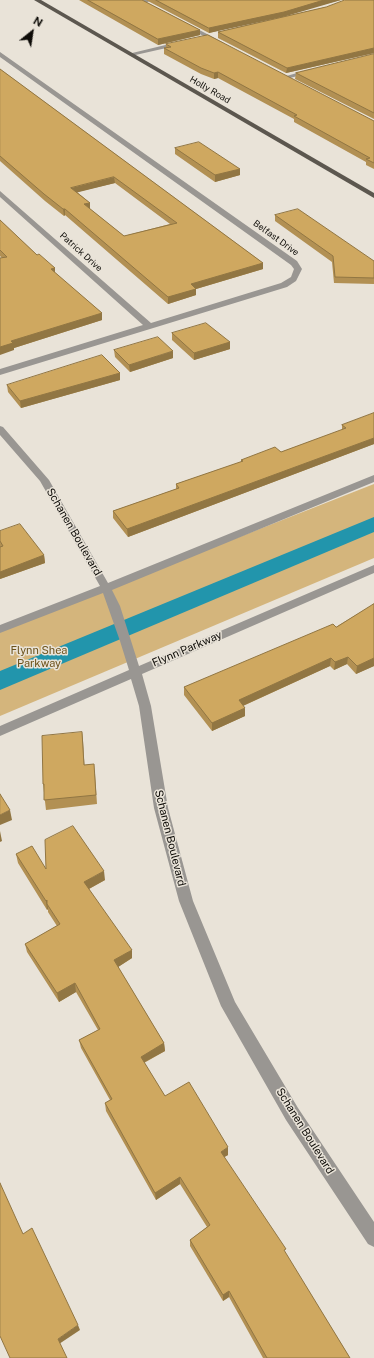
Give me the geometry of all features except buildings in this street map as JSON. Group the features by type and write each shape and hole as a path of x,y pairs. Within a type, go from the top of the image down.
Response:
{"main road":[{"name":"Holly Road","path":"37,0 374,196"}],"street":[{"path":"140,1 150,3"},
{"path":"182,23 230,48"},
{"path":"201,39 216,35"},
{"path":"131,54 186,42"},
{"name":"Belfast Drive","path":"0,54 294,263 298,269 297,276 292,281 284,285 0,372"},
{"path":"286,77 315,70"},
{"path":"279,74 293,81"},
{"name":"Patrick Drive","path":"0,193 149,326"},
{"name":"Schanen Boulevard","path":"0,428 44,480 106,588 114,606 145,706 161,808 186,901 229,1006 292,1114 374,1238"},
{"path":"0,629 106,588 374,478"},
{"name":"Flynn Parkway","path":"0,731 374,569"}],"green space":[{"name":"Flynn Shea Parkway","path":"374,484 374,558 0,716 0,631"}],"waterway":[{"path":"0,681 374,524"}]}
